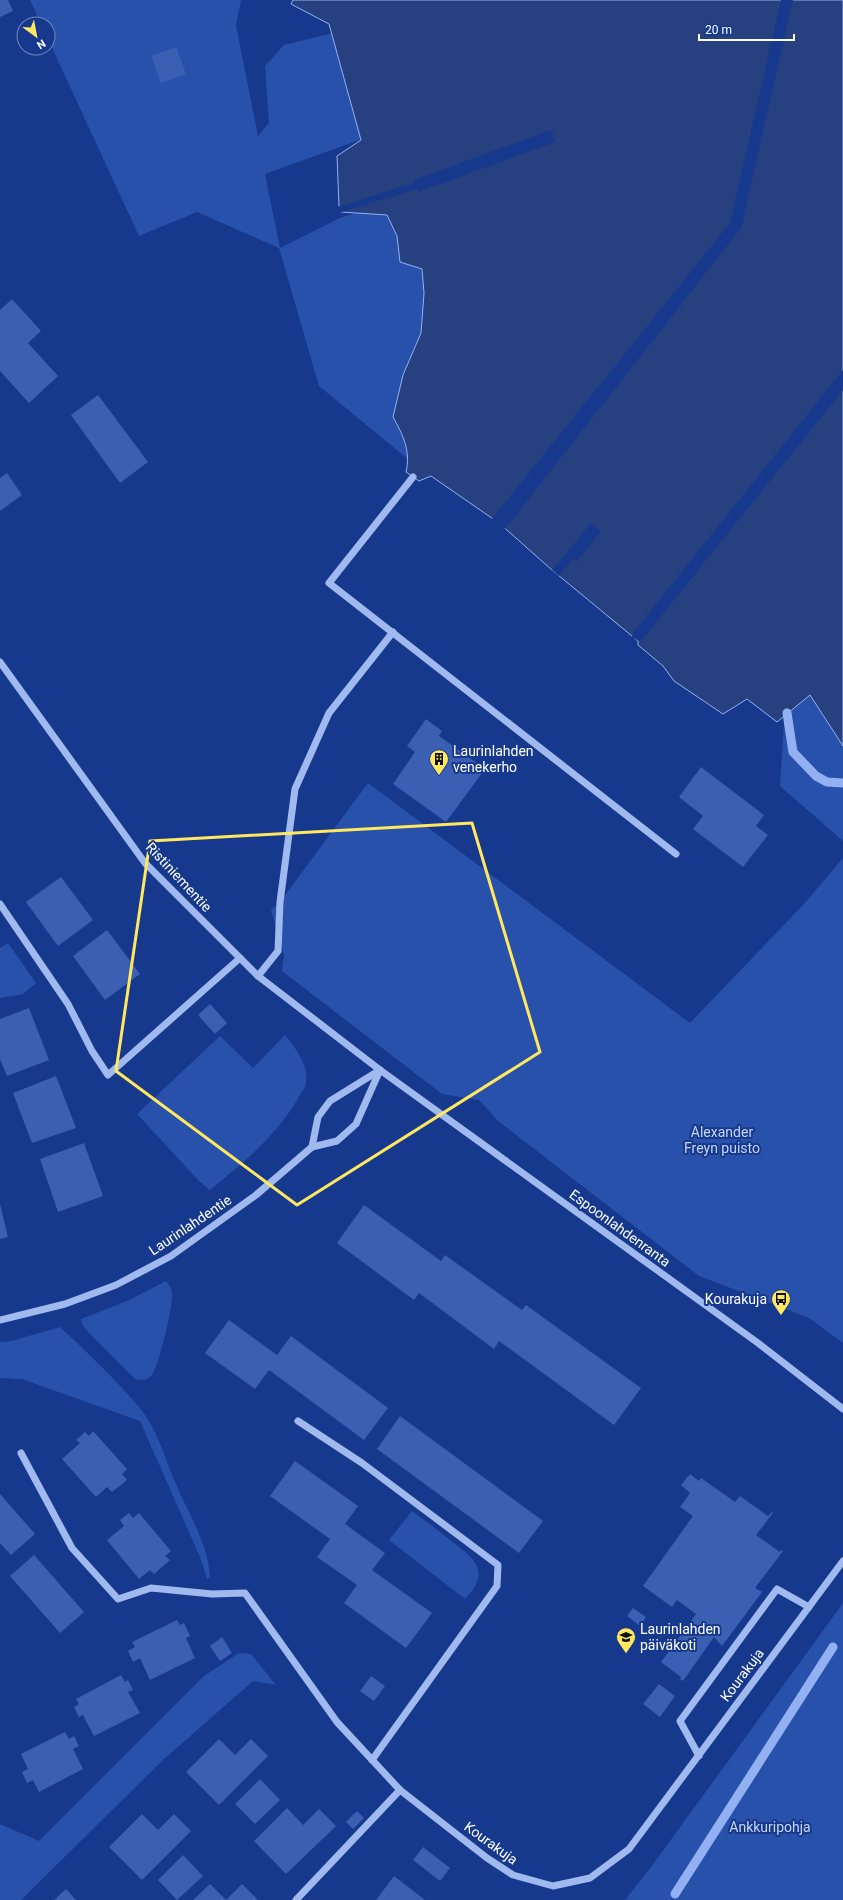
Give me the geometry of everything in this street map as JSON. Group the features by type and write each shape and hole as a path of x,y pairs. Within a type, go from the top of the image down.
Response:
{"street":[{"path":"413,476 329,583 676,854"},
{"path":"258,976 278,951 280,902 295,789 329,713 393,632"},
{"name":"Ristiniementie","path":"0,662 145,863 258,976 380,1070"},
{"path":"0,904 68,1004 92,1051 108,1075 240,958"},
{"path":"312,1147 318,1117 330,1101 380,1070"},
{"name":"Laurinlahdentie","path":"0,1320 65,1304 116,1285 171,1256 256,1194 312,1147 337,1140 356,1124 380,1070"},
{"name":"Espoonlahdenranta","path":"380,1070 752,1339 843,1410"},
{"path":"298,1421 362,1462 498,1565 497,1586 372,1760"},
{"name":"Kourakuja","path":"21,1453 72,1548 118,1599 152,1588 212,1594 245,1593 337,1722 400,1790 487,1858 513,1875 554,1886 590,1878 629,1849 843,1561"},
{"path":"699,1756 680,1721 777,1589 809,1607"},
{"path":"296,1900 400,1790"}],"highlighted area":[{"path":"472,823 540,1052 297,1205 116,1071 150,841"}],"green space":[{"path":"30,0 241,0 236,25 258,136 269,123 265,66 284,45 353,28 398,126 265,174 280,248 342,217 469,178 409,460 319,386 279,248 197,212 139,236 56,56 56,16 37,16"},
{"path":"843,563 843,841 780,786 785,707"},
{"name":"Alexander Freyn puisto","path":"368,783 690,1023 804,904 843,858 843,1343 809,1318 699,1276 498,1121 479,1100 442,1094 282,971 284,955 271,910 280,902"},
{"path":"8,943 36,983 23,994 0,998 0,948"},
{"path":"285,1035 298,1052 304,1065 306,1072 305,1087 289,1113 258,1149 210,1190 198,1180 137,1114 220,1036 253,1068"},
{"path":"166,1281 171,1289 172,1298 162,1348 152,1375 144,1380 135,1379 88,1332 82,1324 81,1319 127,1301"},
{"path":"60,1327 120,1386 139,1407 151,1424 206,1552 210,1577 207,1579 200,1557 140,1421 22,1379 0,1378 0,1342 11,1341"},
{"path":"412,1511 466,1552 476,1565 479,1572 478,1580 465,1599 389,1540"},
{"name":"Ankkuripohja","path":"843,1603 843,1900 625,1900 651,1867"},
{"path":"239,1653 251,1654 276,1685 253,1681 163,1760 21,1900 0,1900 0,1824 39,1841 204,1676"}],"shaded area":[{"path":"293,0 843,0 843,746 810,695 777,722 747,699 723,714 674,681 663,666 638,645 638,641 552,570 499,523 431,476 419,481 406,472 407,450 403,437 393,417 403,375 421,333 424,293 422,269 400,262 397,236 387,215 341,212 339,206 337,156 361,140 329,24 291,4"}],"pier":[{"path":"781,0 793,0 741,228 505,529 492,519 730,223"},
{"path":"551,130 555,142 418,192 417,189 339,213 337,207 414,183 414,180"},
{"path":"843,370 843,390 642,640 640,639 639,641 632,637 633,633"},
{"path":"591,523 601,531 577,561 573,558 559,576 552,570"}],"building":[{"path":"0,0 8,0 13,11 0,17"},
{"path":"176,47 186,74 161,83 151,56"},
{"path":"12,299 41,331 28,343 58,376 29,403 0,371 0,310"},
{"path":"98,395 148,462 120,483 71,415"},
{"path":"7,473 22,495 0,511 0,478"},
{"name":"Laurinlahden venekerho","path":"426,719 442,731 439,736 485,769 446,822 393,784 415,752 407,746"},
{"path":"701,767 764,815 756,826 768,835 743,867 693,829 703,816 679,797"},
{"path":"61,877 93,920 58,946 26,902"},
{"path":"107,930 140,974 105,1000 73,956"},
{"path":"210,1004 227,1023 215,1034 198,1015"},
{"path":"29,1008 49,1060 7,1076 0,1059 0,1019"},
{"path":"56,1076 76,1128 32,1143 13,1093"},
{"path":"84,1143 103,1196 58,1212 40,1159"},
{"path":"0,1204 8,1237 0,1239"},
{"path":"364,1205 441,1261 445,1255 522,1310 526,1305 641,1388 614,1425 499,1341 494,1349 419,1293 414,1300 337,1243"},
{"path":"229,1320 277,1355 291,1336 388,1408 364,1440 269,1370 255,1389 205,1353"},
{"path":"400,1416 543,1521 519,1553 377,1449"},
{"path":"93,1431 127,1469 122,1474 127,1480 112,1492 107,1487 96,1497 62,1459 80,1443 76,1440 85,1432 89,1436"},
{"path":"295,1461 358,1506 345,1524 385,1553 372,1570 432,1613 406,1648 344,1603 357,1585 317,1557 330,1539 270,1496"},
{"path":"690,1474 699,1481 701,1478 735,1502 740,1496 768,1516 772,1512 773,1513 756,1535 780,1552 781,1550 783,1551 755,1588 762,1592 722,1646 714,1637 683,1681 680,1679 681,1677 661,1662 696,1614 677,1600 672,1607 643,1586 693,1516 680,1507 690,1493 681,1485"},
{"path":"0,1494 35,1534 11,1555 0,1543"},
{"path":"129,1513 133,1518 139,1513 171,1551 165,1556 170,1560 154,1574 150,1570 139,1579 107,1540 124,1526 120,1520"},
{"path":"34,1555 84,1612 60,1633 10,1576"},
{"path":"633,1608 646,1617 640,1626 627,1616"},
{"path":"177,1620 180,1625 184,1623 190,1636 186,1638 195,1658 150,1680 140,1658 133,1662 128,1651 135,1647 132,1642"},
{"path":"222,1637 232,1653 220,1661 210,1646"},
{"path":"121,1675 125,1682 128,1680 133,1690 128,1692 140,1713 94,1736 83,1715 79,1717 74,1707 79,1704 76,1699"},
{"path":"371,1676 385,1686 374,1701 360,1691"},
{"path":"659,1684 675,1696 660,1717 643,1704"},
{"path":"65,1732 69,1739 74,1736 79,1746 73,1749 83,1769 39,1792 33,1780 27,1783 22,1772 28,1769 21,1754"},
{"path":"219,1739 235,1755 251,1739 268,1756 219,1805 186,1772"},
{"path":"260,1779 280,1800 255,1824 235,1804"},
{"path":"287,1808 303,1825 319,1809 336,1826 286,1874 254,1841"},
{"path":"357,1811 364,1818 353,1829 346,1822"},
{"path":"142,1814 158,1830 174,1814 191,1831 142,1880 109,1847"},
{"path":"423,1847 450,1868 440,1881 413,1860"},
{"path":"183,1855 203,1876 177,1900 158,1880"},
{"path":"394,1876 425,1900 376,1900"},
{"path":"210,1884 226,1900 193,1900"},
{"path":"242,1884 258,1900 226,1900"},
{"path":"66,1889 76,1900 54,1900"}],"waterway":[{"path":"787,713 793,752 816,776 827,782 843,783"},
{"path":"675,1894 833,1647"}],"place":[{"name":"Laurinlahden venekerho","path":"439,776"},
{"name":"Kourakuja","path":"781,1316"},
{"name":"Laurinlahden päiväkoti","path":"626,1654"}]}
